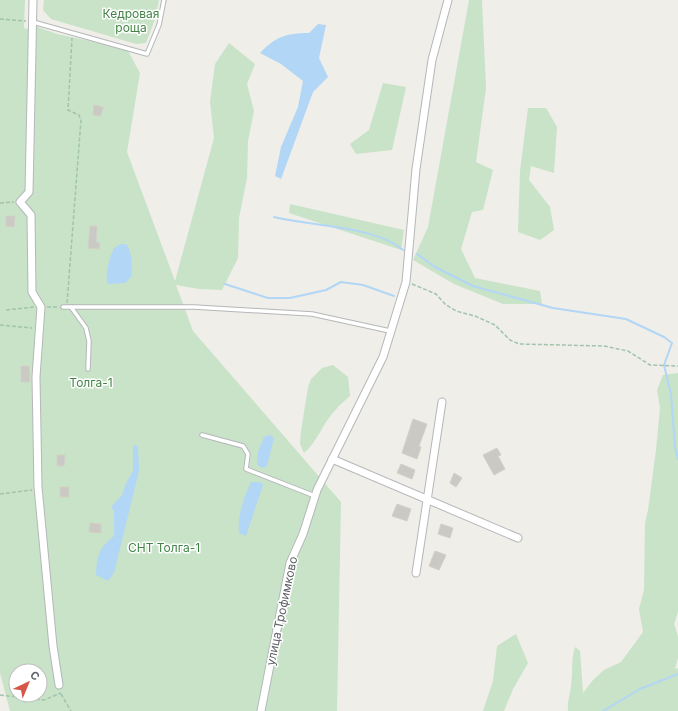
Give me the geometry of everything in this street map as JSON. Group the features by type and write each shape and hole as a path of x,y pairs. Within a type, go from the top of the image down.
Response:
{"street":[{"path":"34,0 29,192 20,202 31,214 32,292 41,307 36,377 38,489 53,646 59,685"},
{"name":"улица Трофимково","path":"261,711 290,563 303,534 316,493 383,357 406,282 416,169 431,68 448,0"},
{"path":"416,573 442,402"},
{"path":"332,459 518,538"}],"lane":[{"path":"33,22 147,54 159,25 164,0"},
{"path":"67,307 194,307 312,314 390,331"},
{"path":"67,307 86,328 89,341 88,369"},
{"path":"202,435 243,446 248,454 246,469 316,493"}],"path":[{"path":"0,19 33,22"},
{"path":"67,307 81,120 78,115 68,110 73,33"},
{"path":"0,203 20,202"},
{"path":"406,282 436,294 445,304 456,310 475,316 495,325 510,340 519,344 586,344 604,346 628,351 650,365 678,366"},
{"path":"0,325 40,328"},
{"path":"0,494 38,489"},
{"path":"59,685 61,693 71,711"},
{"path":"0,695 44,700 61,693"}],"green space":[{"name":"СНТ Толга-1","path":"0,0 25,0 24,28 34,31 35,26 57,34 127,49 140,73 127,152 175,281 214,138 210,102 215,64 229,43 255,64 247,84 254,111 248,141 247,178 239,218 238,258 222,290 199,289 176,285 193,331 341,502 337,711 10,711 0,673"},
{"name":"Кедровая роща","path":"44,0 159,0 155,19 146,43 136,44 51,19 43,10"},
{"path":"469,0 482,0 486,88 476,162 493,170 483,210 472,212 461,249 475,278 540,291 542,304 503,304 454,284 413,260 428,227"},
{"path":"383,83 406,87 392,150 356,154 350,144 369,130"},
{"path":"528,108 546,108 557,127 554,173 531,166 529,180 550,207 554,230 540,240 518,232 520,171"},
{"path":"290,204 404,230 401,250 289,213"},
{"path":"333,365 348,377 350,396 332,414 312,444 304,453 300,444 308,387 311,379 322,368"},
{"path":"678,373 678,612 674,624 678,636 678,658 675,669 678,668 678,711 568,711 575,647 580,651 583,693 593,680 604,670 621,662 643,632 639,609 644,590 645,523 656,450 660,408 657,390 663,375"},
{"path":"516,634 528,663 513,689 504,711 483,711 493,681 497,646"}],"water":[{"path":"318,24 326,25 319,58 328,77 313,92 281,179 275,176 281,147 298,107 303,81 281,64 260,53 271,43 282,37 287,35 309,33"},
{"path":"121,244 126,244 130,251 132,265 131,277 125,283 108,284 107,271 111,256 114,248"},
{"path":"270,435 274,438 267,466 261,468 257,464 258,452 264,437"},
{"path":"136,445 138,447 139,471 114,573 108,581 96,575 99,553 114,536 114,511 111,507 122,495 126,483 133,471 133,446"},
{"path":"251,482 260,482 263,485 246,536 239,533 239,520 244,500"}],"building":[{"path":"94,105 103,107 101,116 93,115"},
{"path":"6,216 15,216 14,227 6,226"},
{"path":"90,226 97,226 96,242 100,243 99,249 88,248"},
{"path":"21,366 29,366 30,382 21,382"},
{"path":"413,419 427,424 419,446 421,447 417,459 402,453"},
{"path":"497,448 501,455 498,456 505,469 494,475 483,455"},
{"path":"57,455 65,455 64,466 57,466"},
{"path":"401,464 415,470 412,479 397,473"},
{"path":"454,473 462,478 456,487 450,483"},
{"path":"60,487 69,487 69,497 60,497"},
{"path":"397,504 411,509 407,521 392,516"},
{"path":"90,523 101,524 101,533 89,532"},
{"path":"441,524 453,528 450,538 438,534"},
{"path":"435,551 446,555 439,570 429,566"}],"waterway":[{"path":"274,217 359,231 391,242 403,250"},
{"path":"417,254 435,267 473,286 553,308 626,319 664,337 672,343 664,365 671,394 675,447 678,459"},
{"path":"225,284 268,298 290,298 326,290 341,282 363,285 394,296"},
{"path":"603,711 640,689 678,674"}],"park label":[{"name":"Толга-1","path":"91,383"}]}
